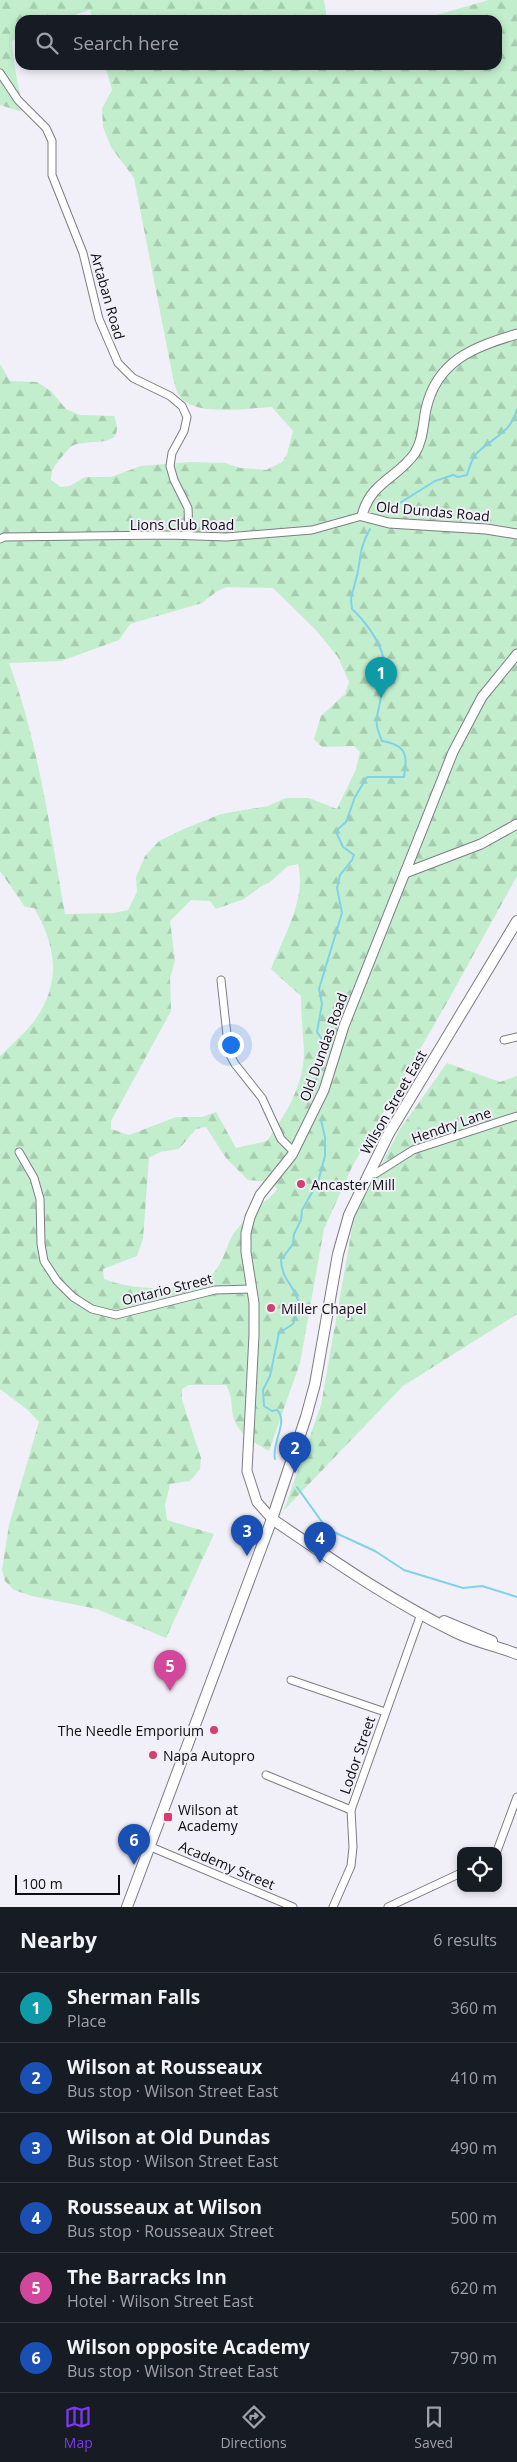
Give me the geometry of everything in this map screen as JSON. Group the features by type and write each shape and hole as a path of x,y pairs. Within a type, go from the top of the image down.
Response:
{"main road":[{"name":"Wilson Street East","path":"127,1907 272,1519 297,1444 316,1384 343,1234 349,1215 388,1135 517,921"},
{"path":"272,1519 351,1572 421,1614 456,1633 513,1653"}],"street":[{"name":"Artaban Road","path":"0,73 18,100 46,128 52,141 52,175 83,253 90,287 102,327 118,363 134,378 170,396 182,406 187,417 184,431 172,453 170,466 174,480 188,508 189,535"},
{"name":"Old Dundas Road","path":"517,334 471,350 448,367 429,395 420,443 415,452 372,494 364,505 369,518 486,529 517,534"},
{"name":"Lions Club Road","path":"0,539 189,535 226,537 312,530 369,518"},
{"name":"Old Dundas Road","path":"272,1519 257,1502 247,1471 254,1335 252,1289 246,1252 246,1233 252,1209 260,1195 293,1151 324,1090 344,1026 459,741 482,697 517,654"},
{"path":"405,873 481,844 517,824"},
{"path":"221,980 230,1053 235,1064 262,1098 281,1139 293,1151"},
{"path":"504,1040 517,1037"},
{"name":"Hendry Lane","path":"368,1173 375,1174 413,1150 517,1116"},
{"name":"Ontario Street","path":"19,1152 34,1178 40,1199 41,1244 44,1261 57,1281 73,1297 92,1309 116,1315 215,1290 252,1289"},
{"name":"Lodor Street","path":"333,1907 351,1866 353,1847 351,1810 421,1614"},
{"path":"291,1680 385,1712"},
{"path":"266,1775 351,1810"},
{"path":"498,1847 517,1797"},
{"name":"Academy Street","path":"151,1847 293,1907"},
{"path":"388,1907 457,1875"}],"green space":[{"path":"0,0 324,0 326,15 92,15 90,10 74,15 15,15 15,40 12,41 22,110 19,111 0,105"},
{"path":"489,0 517,0 517,876 352,1167 324,1229 300,1363 269,1451 248,1438 236,1425 226,1385 189,1385 182,1389 182,1400 201,1458 200,1469 190,1481 170,1484 165,1505 167,1520 214,1534 166,1638 97,1609 32,1596 14,1590 5,1581 2,1570 9,1525 39,1422 29,1411 0,1389 0,1056 29,1027 45,1003 53,975 53,962 47,935 34,908 25,907 0,871 0,364 10,381 37,382 51,391 66,409 80,415 114,416 117,427 116,434 112,438 106,441 74,445 58,462 52,471 51,480 61,487 70,486 85,477 111,477 141,466 191,462 225,463 240,468 266,470 282,462 287,454 293,431 272,407 237,410 210,409 188,403 180,397 173,378 134,178 111,147 103,127 102,108 112,90 106,70 502,70 502,15 436,15","holes":["226,587 273,588 316,630 338,657 349,682 345,694 321,716 314,739 322,747 354,746 360,752 356,769 337,809 309,798 286,798 268,806 221,814 159,841 145,856 136,877 137,892 128,910 113,913 65,914 36,756 9,663 61,661 119,640 130,624 202,603","298,864 300,877 297,904 271,969 301,996 303,1064 293,1099 267,1141 236,1148 216,1112 202,1117 176,1117 129,1135 111,1129 111,1121 171,1011 170,978 175,961 170,921 191,900 210,901 216,909 244,899 270,882 288,866","206,1127 226,1158 248,1180 272,1182 277,1189 253,1211 237,1230 231,1238 218,1267 205,1279 178,1287 161,1288 129,1286 104,1279 103,1269 137,1256 143,1239 149,1158 160,1152 179,1149 196,1129"]},
{"path":"447,1063 500,1082 517,1076 517,1314 403,1386 284,1510 321,1405 354,1217 400,1129"}],"waterway":[{"path":"387,511 435,481 453,475 458,477 467,475 475,455 506,429 517,409"},
{"path":"313,1092 328,1048 317,1032 322,1004 319,989 342,913 337,888 340,875 354,855 343,847 337,834 338,829 346,822 355,797 367,777 404,777 406,763 401,749 397,745 382,741 377,727 376,722 384,677 383,657 379,644 371,631 352,609 351,600 361,550 370,529"},
{"path":"275,1459 274,1453 281,1420 277,1410 272,1411 264,1406 263,1390 270,1376 279,1333 293,1324 298,1309 298,1300 283,1272 281,1260 293,1244 294,1234 301,1220 302,1210 318,1182 325,1156 325,1137 321,1120"},
{"path":"297,1487 327,1529 375,1551 404,1570 463,1588 482,1586 517,1597"}],"place":[{"name":"Sherman Falls","path":"381,698"},
{"name":"Ancaster Mill","path":"301,1184"},
{"name":"Miller Chapel","path":"271,1308"},
{"name":"Wilson at Rousseaux","path":"295,1473"},
{"name":"Wilson at Old Dundas","path":"247,1556"},
{"name":"Rousseaux at Wilson","path":"320,1563"},
{"name":"The Barracks Inn","path":"170,1691"},
{"name":"The Needle Emporium","path":"214,1730"},
{"name":"Napa Autopro","path":"153,1755"},
{"name":"Wilson at Academy","path":"168,1817"},
{"name":"Wilson opposite Academy","path":"134,1865"}]}
